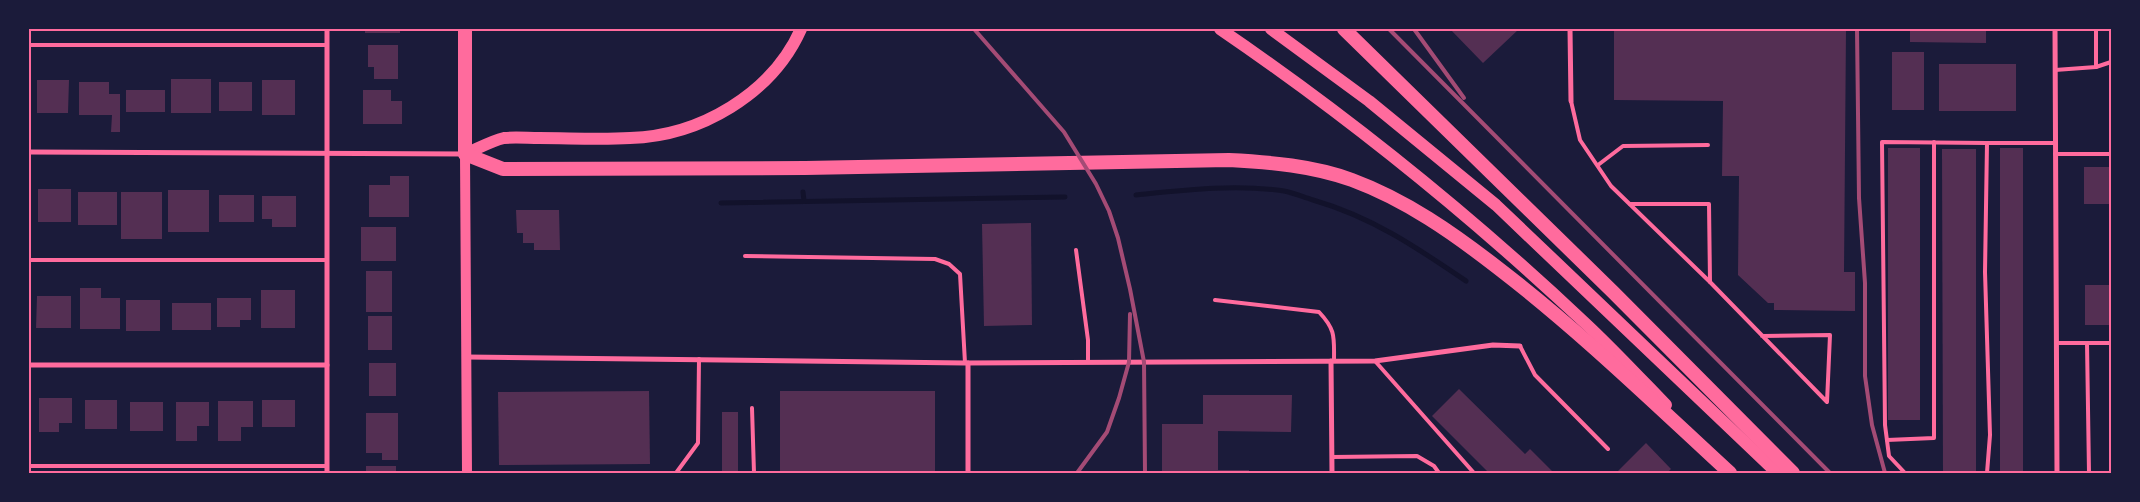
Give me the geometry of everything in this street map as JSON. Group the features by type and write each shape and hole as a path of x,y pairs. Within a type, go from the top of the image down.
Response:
{"highway":[{"path":"465,29 465,154 503,169 805,168 1229,160 1274,163 1350,180 1398,200 1461,240 1528,290 1731,473"},
{"path":"1344,29 1613,292 1793,473"}],"main road":[{"path":"467,473 465,154 504,138 630,138 658,136 692,127 713,118 757,88 787,54 801,29"},
{"path":"1220,29 1363,131 1491,238 1585,322 1731,473"},
{"path":"1271,29 1369,101 1496,205 1777,473"}],"street":[{"path":"326,29 327,473"},
{"path":"1570,29 1571,101"},
{"path":"2055,29 2057,473"},
{"path":"29,152 465,154"},
{"path":"467,357 966,362 1375,361 1493,345 1520,346"},
{"path":"1332,473 1333,361"},
{"path":"966,362 968,473"},
{"path":"29,365 327,365"}],"lane":[{"path":"2096,29 2096,67"},
{"path":"29,45 326,45"},
{"path":"2055,70 2096,67 2111,62"},
{"path":"1571,101 1580,140 1611,186 1710,282 1762,336 1827,402 1830,335 1762,336"},
{"path":"1905,473 1889,456 1885,425 1882,142 2055,143"},
{"path":"1887,440 1934,438 1934,142"},
{"path":"1987,143 1985,272 1990,435 1987,473"},
{"path":"1598,165 1623,146 1708,145"},
{"path":"2056,154 2111,154"},
{"path":"1630,204 1709,204 1710,282"},
{"path":"1076,250 1088,340 1088,362"},
{"path":"744,256 935,259 949,264 960,274 966,362"},
{"path":"29,260 326,260"},
{"path":"1215,300 1319,312 1330,324 1334,339 1333,361"},
{"path":"2056,343 2111,343"},
{"path":"2088,343 2089,473"},
{"path":"1520,346 1535,375 1608,448"},
{"path":"676,473 698,443 699,360"},
{"path":"1375,361 1474,473"},
{"path":"752,408 754,473"},
{"path":"1332,457 1417,456 1434,466 1439,473"},
{"path":"29,466 327,466"}],"building":[{"path":"365,29 400,29 400,33 365,33"},
{"path":"1450,29 1519,29 1483,63"},
{"path":"1614,29 1846,29 1844,272 1855,272 1855,311 1774,310 1774,303 1768,303 1738,275 1739,176 1722,176 1723,101 1614,100"},
{"path":"1910,29 1986,29 1986,43 1910,42"},
{"path":"368,45 398,45 398,79 374,79 374,67 368,67"},
{"path":"1892,52 1924,52 1924,110 1892,110"},
{"path":"1939,64 2016,64 2016,111 1939,111"},
{"path":"171,79 211,79 211,113 171,113"},
{"path":"37,80 69,80 68,113 37,113"},
{"path":"262,80 295,80 295,115 262,115"},
{"path":"29,81 31,81 31,116 29,116"},
{"path":"79,82 109,82 109,94 120,94 120,132 111,132 112,115 79,115"},
{"path":"219,82 252,82 252,111 219,111"},
{"path":"126,90 165,90 165,112 126,112"},
{"path":"363,90 391,90 391,101 402,101 402,124 363,124"},
{"path":"1888,148 1920,148 1920,420 1888,420"},
{"path":"2000,148 2023,148 2023,473 2000,473"},
{"path":"1942,149 1976,149 1976,473 1943,473"},
{"path":"2084,167 2111,167 2111,204 2084,204"},
{"path":"390,176 409,176 409,217 369,217 369,185 390,185"},
{"path":"38,189 71,189 71,222 38,222"},
{"path":"168,190 209,190 209,232 168,232"},
{"path":"78,192 117,192 117,225 78,225"},
{"path":"121,192 162,192 162,239 121,239"},
{"path":"219,195 254,195 254,222 219,222"},
{"path":"262,196 296,196 296,227 272,227 272,219 262,219"},
{"path":"516,210 559,210 560,250 534,250 534,243 523,243 523,233 517,233"},
{"path":"1031,223 1032,325 984,326 982,224"},
{"path":"361,227 396,227 396,261 361,261"},
{"path":"366,271 392,271 392,312 366,312"},
{"path":"2085,285 2111,285 2111,325 2085,325"},
{"path":"80,288 101,288 101,298 120,298 120,329 80,329"},
{"path":"261,290 295,290 295,328 261,328"},
{"path":"37,296 71,296 71,328 36,328"},
{"path":"217,298 251,298 251,320 240,320 240,327 217,327"},
{"path":"126,300 160,300 160,331 126,331"},
{"path":"172,303 211,303 211,330 172,330"},
{"path":"368,316 392,316 392,350 368,350"},
{"path":"369,363 396,363 396,396 369,396"},
{"path":"1459,389 1525,454 1530,449 1554,473 1489,473 1432,416"},
{"path":"649,391 650,464 499,465 498,392"},
{"path":"780,391 935,391 935,473 780,473"},
{"path":"1203,395 1292,395 1291,432 1218,431 1218,470 1249,470 1249,473 1162,473 1162,424 1203,424"},
{"path":"39,398 72,398 72,423 59,423 59,432 39,432"},
{"path":"85,400 117,400 117,429 85,429"},
{"path":"262,400 295,400 295,427 262,427"},
{"path":"218,401 253,401 253,427 241,427 241,441 218,441"},
{"path":"130,402 163,402 163,431 130,431"},
{"path":"176,402 209,402 209,426 197,426 197,441 176,441"},
{"path":"722,412 738,412 738,473 722,473"},
{"path":"366,413 398,413 398,460 382,460 382,453 366,453"},
{"path":"1646,443 1671,469 1667,473 1616,473"},
{"path":"366,466 396,466 396,473 366,473"}],"waterway":[{"path":"1136,195 1229,188 1266,189 1288,192 1334,207 1374,224 1429,256 1466,281"},
{"path":"803,192 804,201"},
{"path":"721,203 1065,197"}],"railway":[{"path":"974,29 1064,132 1096,184 1109,211 1118,238 1130,289 1144,362 1145,473"},
{"path":"1389,29 1830,473"},
{"path":"1414,29 1464,98"},
{"path":"1857,29 1859,198 1865,283 1865,376 1872,425 1885,473"},
{"path":"1077,473 1107,432 1119,398 1129,362 1130,314"}]}
